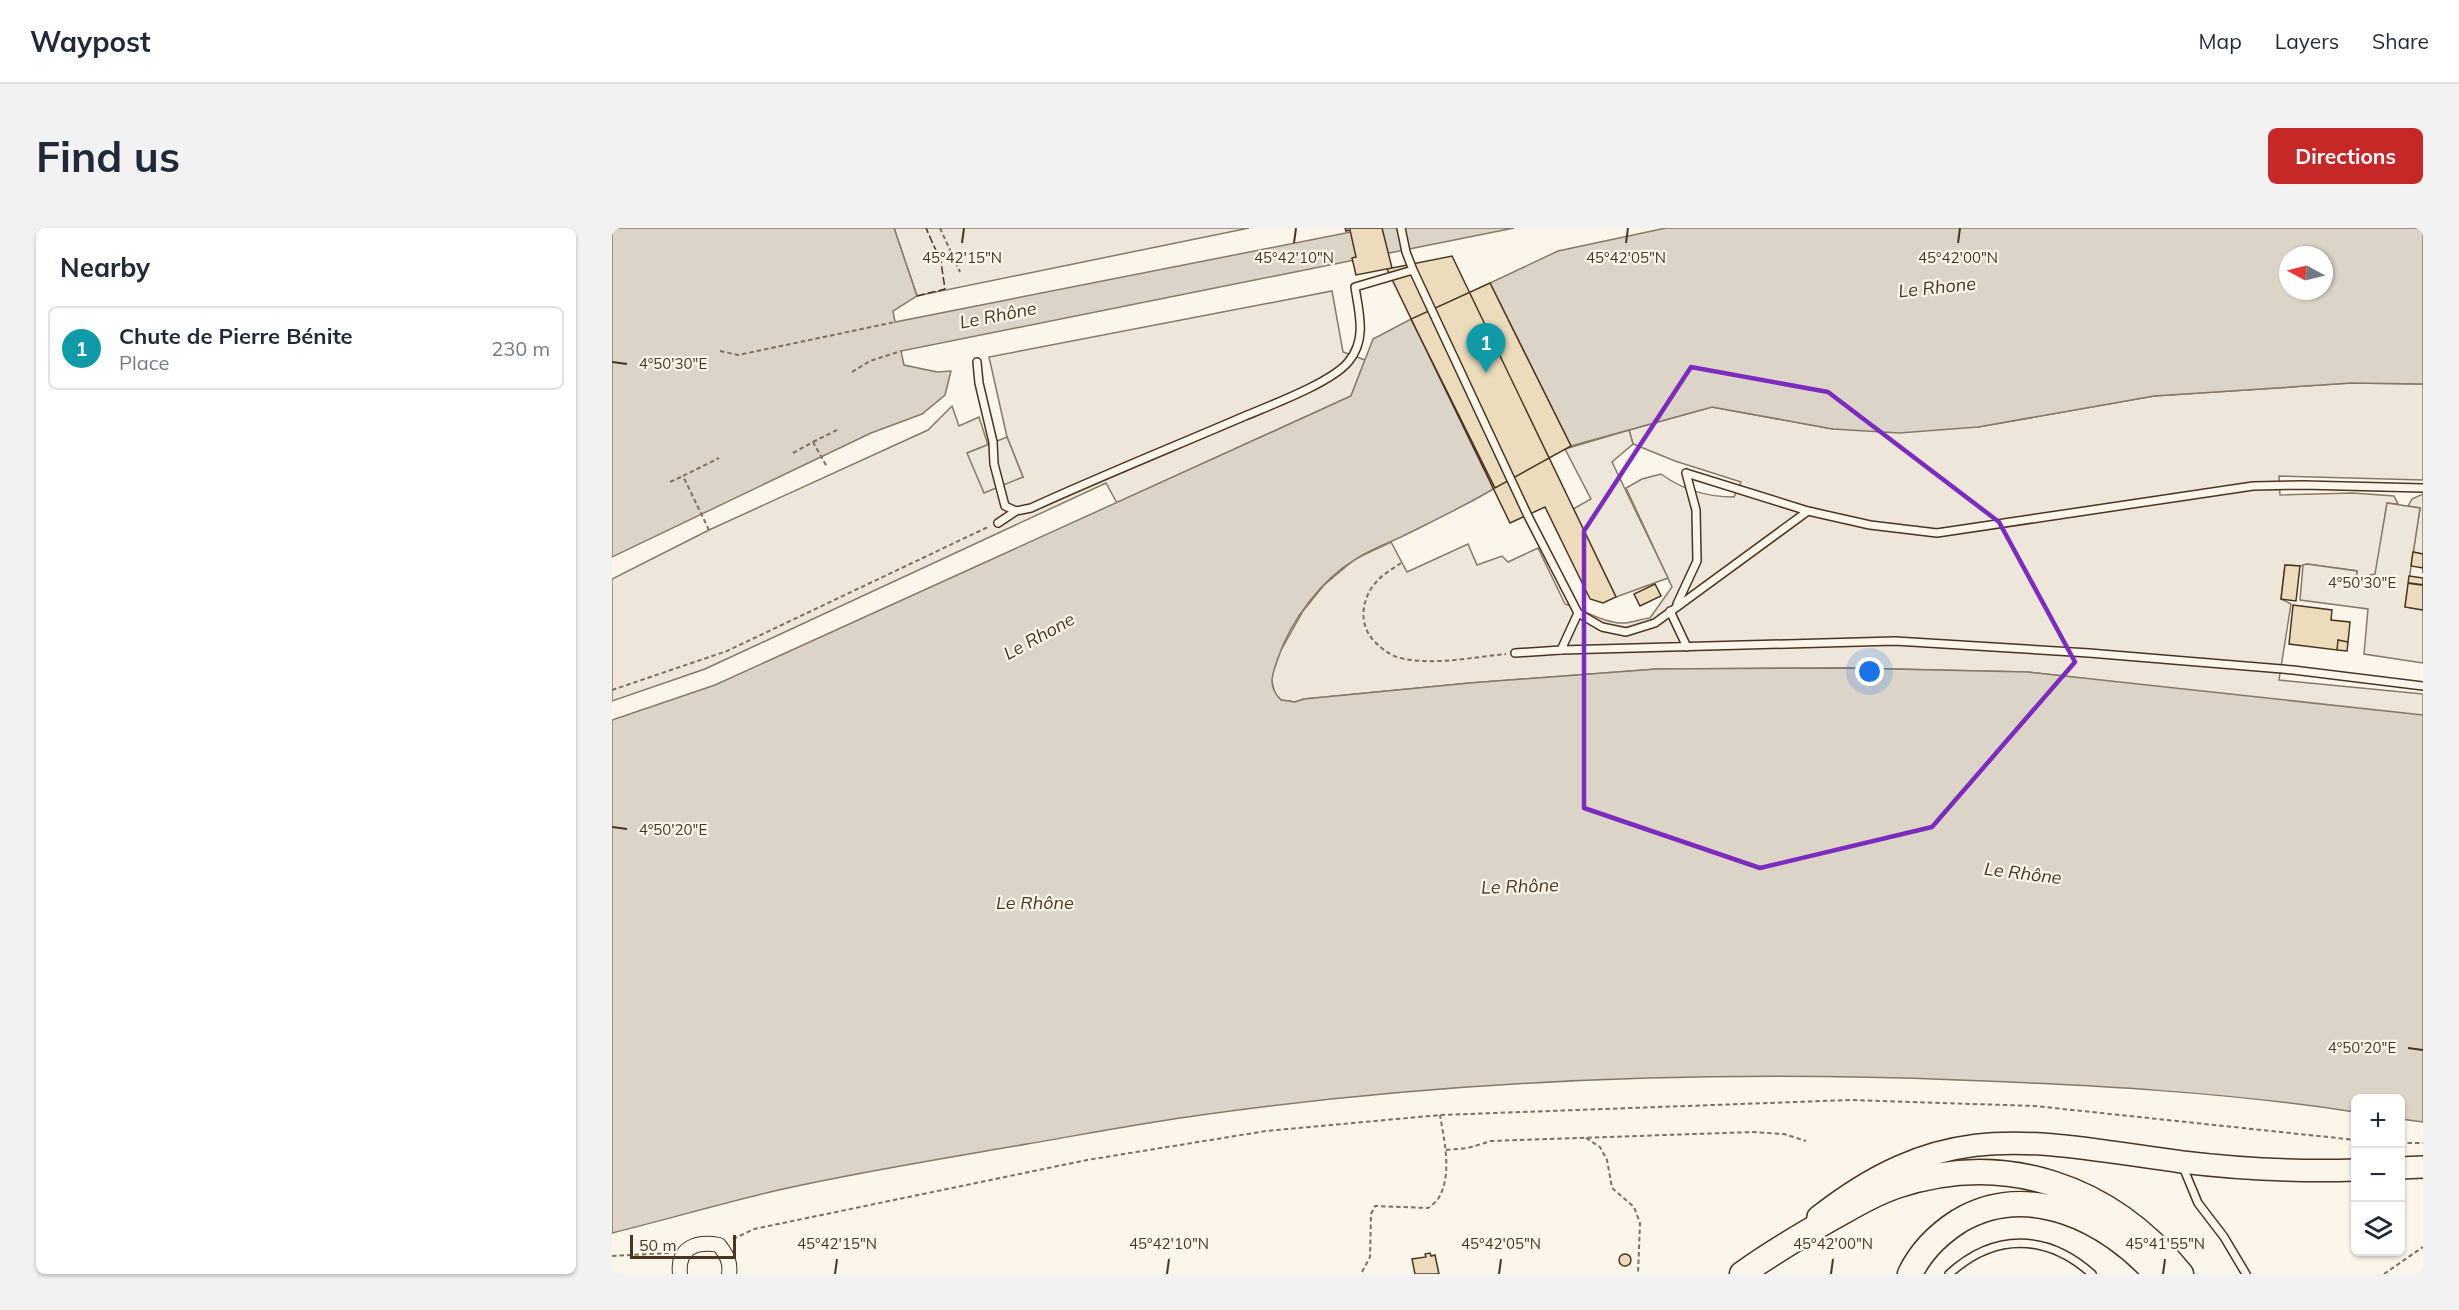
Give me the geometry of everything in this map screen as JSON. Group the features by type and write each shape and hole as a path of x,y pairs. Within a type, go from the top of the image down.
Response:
{"highway":[{"path":"1742,1274 1848,1193 1870,1180 1916,1159 1965,1146 2010,1142 2046,1143 2180,1162 2256,1169 2351,1170"},
{"path":"2405,1168 2423,1167"},
{"path":"1777,1249 1854,1205 1895,1186 1932,1177 1997,1174 2061,1185 2094,1199 2135,1227 2181,1274"},
{"path":"1910,1274 1926,1248 1946,1229 1970,1215 1995,1207 2019,1204 2049,1208 2088,1220 2123,1242 2156,1274"}],"street":[{"path":"680,1274 680,1263 684,1253 694,1245 708,1243 719,1245 729,1258 729,1274"}],"lane":[{"path":"1401,228 1413,270 1528,516 1578,613 1602,627 1626,632 1655,623 1808,511"},
{"path":"998,523 1016,512 1031,508 1266,407 1329,377 1348,363 1359,345 1361,325 1355,287 1413,270"},
{"path":"977,362 981,392 993,442 993,464 1005,506 1016,512"},
{"path":"1687,647 1673,608 1697,561 1696,510 1686,473 1808,511 1870,525 1937,533 2253,486 2303,484 2423,488"},
{"path":"1561,650 1578,613"},
{"path":"1624,648 1626,632"},
{"path":"1515,653 1894,641 2089,653 2293,670 2423,686"},
{"path":"2180,1162 2198,1203 2224,1237 2246,1274"},
{"path":"1949,1274 1973,1254 2000,1244 2027,1242 2076,1260 2092,1274"}],"path":[{"path":"940,228 960,272"},
{"path":"720,351 738,355 895,322"},
{"path":"852,372 870,361 901,351"},
{"path":"794,453 839,429"},
{"path":"813,442 827,467"},
{"path":"670,482 719,458"},
{"path":"683,476 709,530"},
{"path":"612,690 727,651 998,523"},
{"path":"1401,563 1377,580 1364,601 1363,620 1370,637 1386,652 1405,659 1438,660 1515,653"},
{"path":"719,1245 754,1230 1087,1160 1266,1131 1440,1115 1850,1100 2036,1106 2351,1140"},
{"path":"1362,1272 1370,1257 1371,1214 1375,1206 1428,1208 1438,1199 1445,1176 1446,1150 1440,1115"},
{"path":"1446,1150 1468,1148 1491,1141 1753,1132 1784,1134 1806,1141"},
{"path":"1586,1138 1600,1147 1607,1160 1612,1188 1635,1207 1640,1223 1638,1274"},
{"path":"2405,1143 2423,1143"},
{"path":"2384,1274 2423,1247"},
{"path":"612,1256 684,1253"}],"highlighted area":[{"path":"1691,367 1828,392 1999,522 2075,662 1932,827 1760,868 1584,808 1584,531"}],"shaded area":[{"path":"894,228 1249,228 917,296"},
{"path":"1332,291 1343,352 1365,360 1351,396 1117,503 1106,483 705,669 612,701 612,579 709,530 928,430 952,406 959,426 979,417 988,445 968,453 1023,477 1007,437 989,357"},
{"path":"2351,383 2423,384 2423,480 2279,476 2280,495 2353,493 2394,496 2398,504 2387,503 2376,574 2356,579 2357,571 2307,564 2285,565 2281,599 2291,604 2279,680 2423,694 2423,717 2027,672 1847,668 1657,669 1470,683 1304,699 1295,702 1281,700 1275,694 1271,678 1280,652 1303,611 1324,585 1355,559 1391,542 1407,572 1468,544 1477,565 1502,556 1508,562 1538,548 1565,604 1617,623 1650,618 1672,587 1626,488 1642,479 1661,474 1696,492 1734,497 1741,482 1675,461 1633,444 1629,430 1712,407 1833,429 1978,427 2154,396"},
{"path":"1629,430 1633,444 1612,462 1668,578 1616,597 1573,509 1591,499 1565,449"},
{"path":"1007,437 1023,477 984,493 967,453"},
{"path":"2423,494 2423,554 2413,552 2420,508 2408,506 2412,499"},
{"path":"2387,503 2420,508 2405,607 2423,610 2423,663 2364,654 2368,609 2300,600 2303,565 2357,571 2356,579 2375,574"}],"water":[{"name":"Le Rhône","path":"612,228 894,228 917,296 893,311 895,322 1371,228 1514,228 901,351 904,365 937,372 951,371 945,395 922,414 871,433 612,557"},
{"name":"Le Rhone","path":"1666,228 2423,228 2423,384 2351,383 2154,396 1978,427 1899,433 1833,429 1712,407 1571,446 1490,283 1558,251"},
{"path":"1411,319 1495,488 1361,556 1331,578 1299,616 1284,644 1272,680 1274,690 1281,700 1295,702 1304,699 1470,683 1657,669 1847,668 2027,672 2423,715 2423,1122 2405,1120 2405,1094 2351,1094 2351,1111 2257,1099 2158,1090 1864,1077 1674,1077 1484,1086 1295,1103 1136,1125 813,1182 612,1233 612,720 715,685 1351,396 1373,339"}],"building":[{"path":"1345,228 1382,228 1392,268 1356,275 1352,258 1356,257 1350,230 1346,231"},
{"path":"1452,256 1616,597 1603,603 1590,599 1545,507 1510,523 1387,269"},
{"path":"1490,283 1571,446 1495,488 1411,319"},
{"path":"2413,552 2423,554 2423,568 2411,566"},
{"path":"2285,565 2300,566 2296,601 2281,599"},
{"path":"2409,576 2423,578 2423,610 2405,607"},
{"path":"1655,584 1661,596 1640,606 1634,594"},
{"path":"2293,605 2332,610 2331,620 2350,622 2348,642 2338,640 2337,650 2289,644"},
{"path":"2338,640 2348,642 2347,651 2337,650"},
{"path":"1430,1253 1431,1256 1435,1255 1439,1274 1415,1274 1412,1259 1426,1257 1425,1254"},
{"path":"1627,1254 1631,1260 1627,1266 1623,1266 1619,1258"}],"fence":[{"path":"917,296 945,289 941,262 926,228"}],"place":[{"name":"Chute de Pierre Bénite","path":"1486,373"}]}
